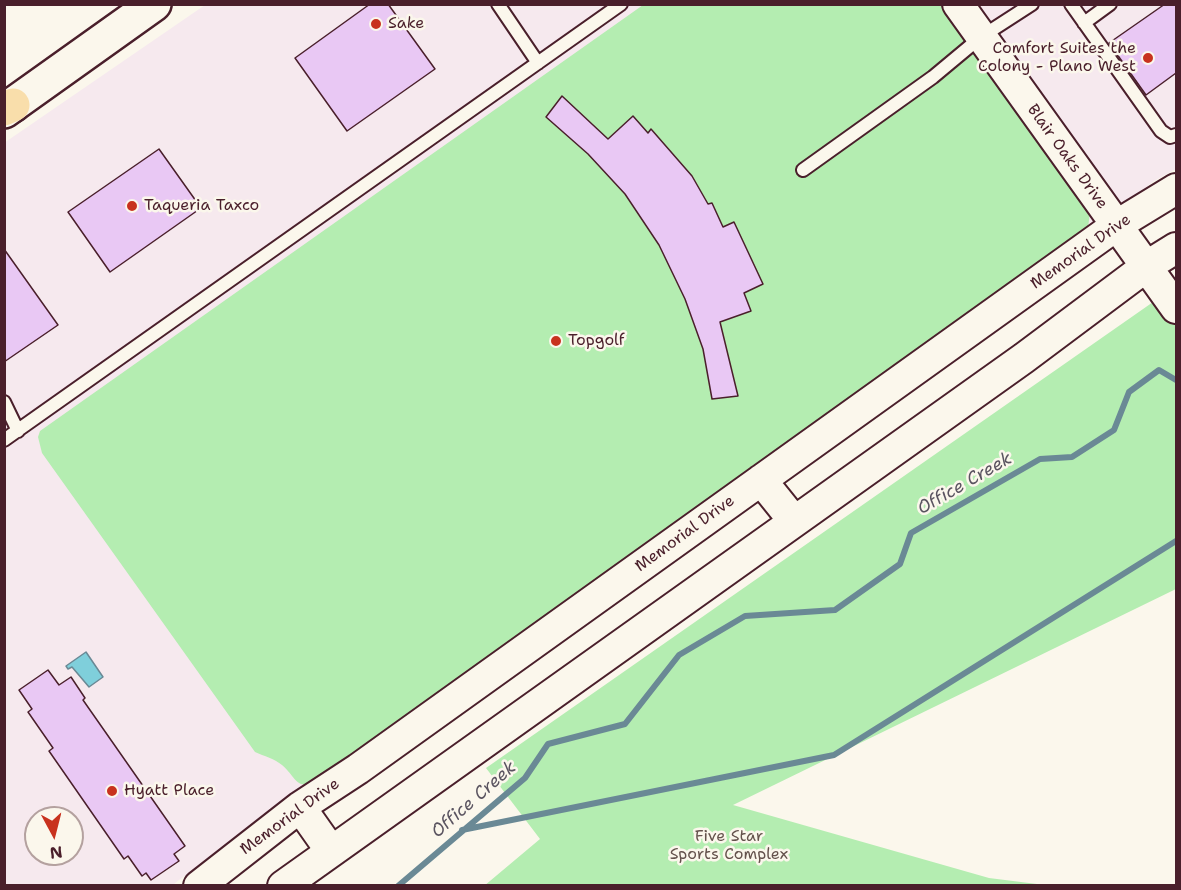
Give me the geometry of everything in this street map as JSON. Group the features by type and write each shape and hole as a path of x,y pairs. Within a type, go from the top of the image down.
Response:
{"main road":[{"path":"7,108 154,4"}],"street":[{"name":"Blair Oaks Drive","path":"958,4 1176,308"},
{"name":"Memorial Drive","path":"199,885 300,807 358,769 1117,225 1176,189"},
{"path":"283,885 1024,358 1147,266 1176,248"},
{"path":"761,480 794,521"},
{"path":"300,807 331,850"}],"lane":[{"path":"498,4 538,63"},
{"path":"4,440 621,4"},
{"path":"803,170 933,76 981,37 1032,4"},
{"path":"1071,4 1161,131 1170,137 1176,135"},
{"path":"1084,23 1110,4"},
{"path":"4,402 18,431"}],"shaded area":[{"name":"Topgolf","path":"205,5 1176,5 1176,169 1154,181 1081,238 173,885 5,885 4,143"}],"green space":[{"name":"Topgolf","path":"643,5 946,5 1090,212 1087,236 314,785 299,783 279,763 255,752 42,453 38,437 40,431"},
{"name":"Five Star Sports Complex","path":"1176,286 1176,589 733,805 989,878 1045,885 484,886 540,839 486,768"}],"water":[{"path":"86,652 103,677 89,687 72,667 68,669 66,666"}],"building":[{"path":"370,4 388,4 435,69 347,131 295,58"},
{"name":"Comfort Suites the Colony - Plano West","path":"1165,4 1176,4 1176,73 1146,95 1109,43"},
{"path":"562,96 608,139 633,116 648,133 651,129 692,176 708,204 712,203 723,227 734,222 763,284 744,293 751,311 720,322 738,396 712,399 703,349 685,299 659,245 625,194 588,154 546,117"},
{"path":"159,149 201,208 110,272 68,212"},
{"path":"4,249 58,325 4,362"},
{"name":"Hyatt Place","path":"48,670 59,685 71,677 85,698 83,700 185,846 174,854 179,861 151,880 146,873 142,876 128,856 124,859 49,751 53,748 28,712 32,709 19,690"}],"waterway":[{"name":"Office Creek","path":"398,886 525,778 548,744 625,724 679,655 745,616 835,610 900,564 911,533 1040,459 1072,457 1114,430 1129,392 1159,370 1176,380"},
{"path":"462,830 834,755 1176,541"}],"place":[{"name":"Sake","path":"376,24"},
{"name":"Comfort Suites the Colony - Plano West","path":"1148,58"},
{"name":"Taqueria Taxco","path":"132,206"},
{"name":"Topgolf","path":"556,341"},
{"name":"Hyatt Place","path":"112,791"}]}
